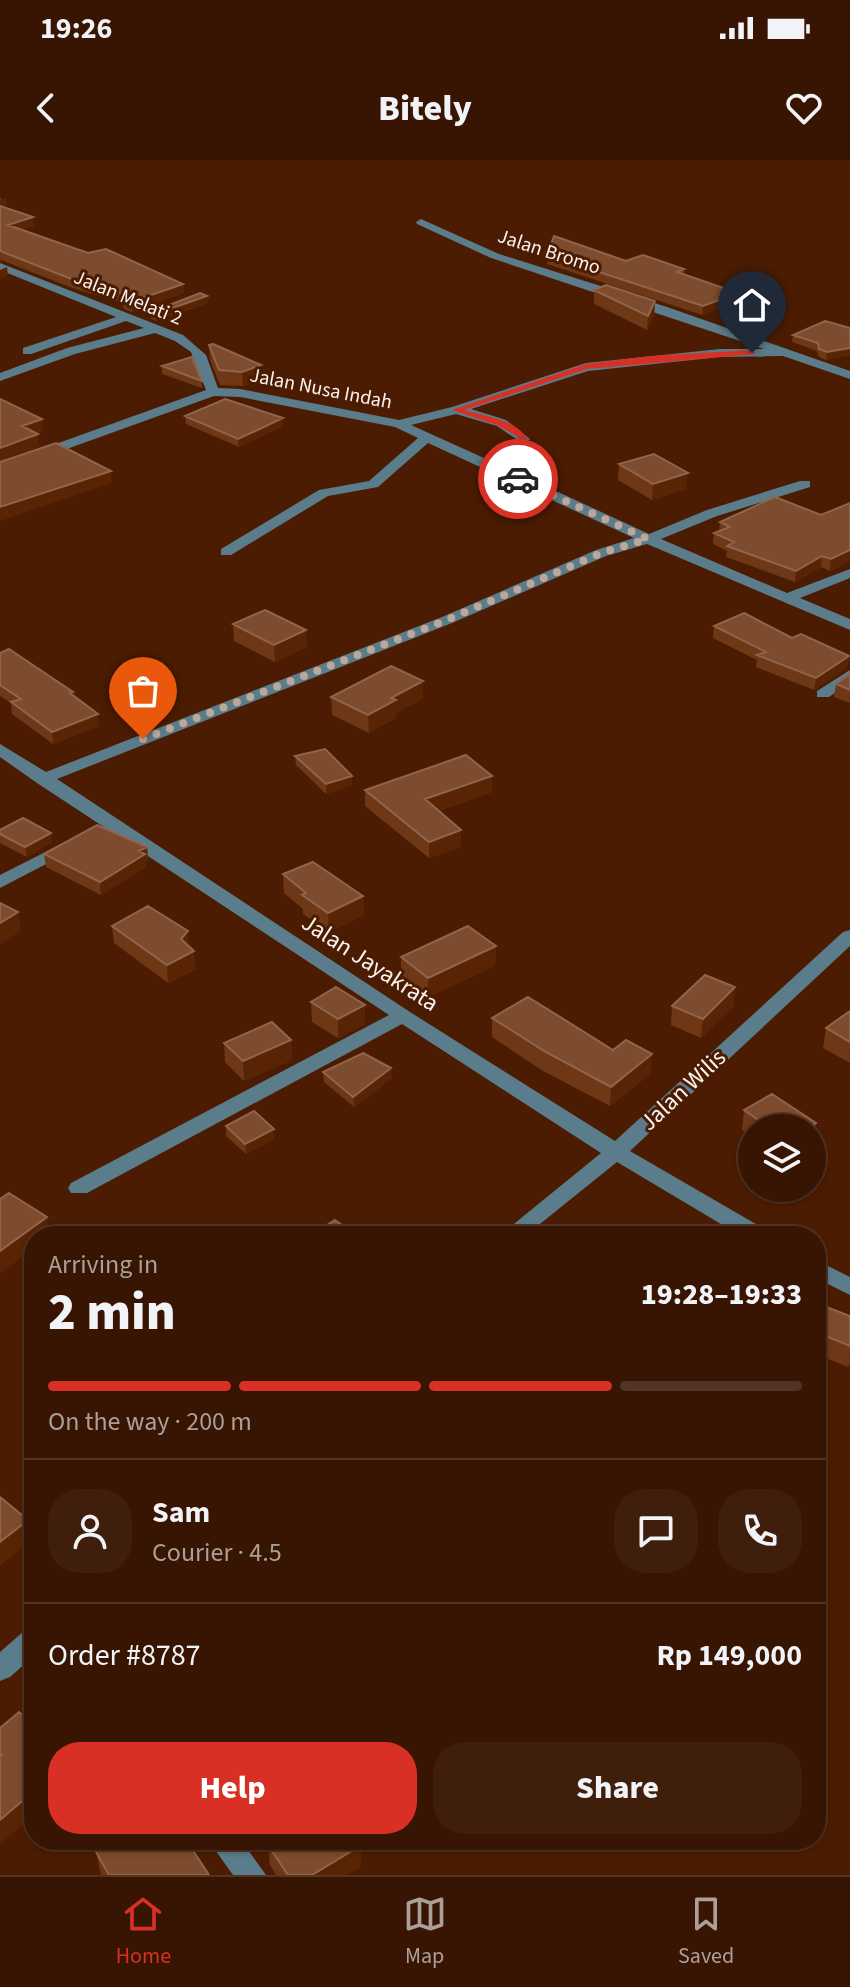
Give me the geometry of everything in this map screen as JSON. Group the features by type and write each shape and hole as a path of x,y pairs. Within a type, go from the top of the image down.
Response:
{"street":[{"name":"Jalan Bromo","path":"421,222 495,256 663,309 850,375"},
{"name":"Jalan Melati 2","path":"0,266 179,338 204,356 213,392"},
{"path":"27,351 145,314"},
{"path":"0,377 71,351 155,329"},
{"name":"Jalan Nusa Indah","path":"0,469 213,392 240,393 399,424 456,410 552,376 607,363 720,353 783,352"},
{"path":"827,367 850,360"},
{"path":"456,410 500,423 521,435 523,439 497,470"},
{"path":"399,424 648,539 850,625"},
{"path":"226,552 324,493 373,484 427,437"},
{"path":"43,779 447,620 601,553 805,484"},
{"path":"787,598 850,573"},
{"path":"823,694 850,675"},
{"name":"Jalan Jayakrata","path":"0,749 43,779 96,829 740,1226"},
{"path":"0,882 96,829"},
{"name":"Jalan Wilis","path":"523,1226 616,1152 850,936"},
{"path":"79,1188 403,1016"},
{"path":"826,1274 850,1287"},
{"path":"0,1669 24,1648"},
{"path":"231,1850 251,1875"}],"building":[{"path":"0,206 33,217 8,225 88,253 106,249 183,284 131,302 123,299 132,296 74,280 0,251"},
{"path":"554,236 626,261 643,255 684,269 677,272 738,293 703,306 547,255"},
{"path":"606,285 655,301 648,316 594,290"},
{"path":"200,293 207,296 156,314 151,312"},
{"path":"825,321 850,328 850,348 827,352 819,349 818,343 793,335"},
{"path":"209,345 261,365 242,372 219,370"},
{"path":"192,357 202,381 162,366"},
{"path":"0,399 42,419 22,426 38,434 0,448"},
{"path":"225,399 283,418 238,439 185,416"},
{"path":"56,443 111,471 0,507 0,462"},
{"path":"654,454 688,473 653,484 619,464"},
{"path":"775,497 821,515 850,503 850,550 831,559 822,556 796,571 727,546 734,542 714,533 730,527 720,522"},
{"path":"265,610 306,630 274,645 233,624"},
{"path":"744,613 792,638 801,634 849,656 816,678 757,655 766,652 714,626"},
{"path":"9,649 73,692 70,693 98,714 52,732 11,702 21,699 0,685 0,653"},
{"path":"391,666 423,681 368,715 331,697"},
{"path":"850,674 850,690 836,684"},
{"path":"325,749 352,776 326,784 295,756"},
{"path":"466,755 492,776 425,799 461,830 429,842 365,790"},
{"path":"23,818 51,833 25,847 0,834 0,830"},
{"path":"97,825 147,847 139,851 145,854 100,882 44,854"},
{"path":"313,862 363,896 328,913 302,895 306,893 283,874"},
{"path":"0,903 18,912 0,923"},
{"path":"148,906 188,931 181,939 194,951 167,965 112,926"},
{"path":"468,926 496,946 428,978 401,957"},
{"path":"705,975 735,987 703,1019 672,1006"},
{"path":"336,987 365,1005 338,1019 311,1002"},
{"path":"528,997 613,1050 626,1040 652,1054 611,1087 544,1051 492,1018"},
{"path":"850,1011 850,1042 826,1028"},
{"path":"272,1022 291,1040 243,1061 224,1043"},
{"path":"363,1053 391,1068 353,1097 323,1072"},
{"path":"772,1094 802,1114 750,1114 744,1110"},
{"path":"254,1111 274,1129 245,1144 226,1126"},
{"path":"9,1193 47,1217 35,1226 24,1226 24,1234 0,1251 0,1199"},
{"path":"335,1220 343,1226 326,1226"},
{"path":"826,1307 850,1316 850,1346 826,1336"},
{"path":"0,1497 24,1517 24,1523 0,1542"},
{"path":"19,1712 24,1717 24,1800 0,1820 2,1755 0,1728"},
{"path":"193,1850 209,1875 109,1875 96,1852"},
{"path":"271,1850 353,1850 312,1875 288,1875"}],"way so far":[{"path":"143,739 447,620 601,553 648,539 518,479"}],"route":[{"path":"518,479 497,470 523,439 521,435 500,423 456,410 586,367 720,353 752,353"}]}
